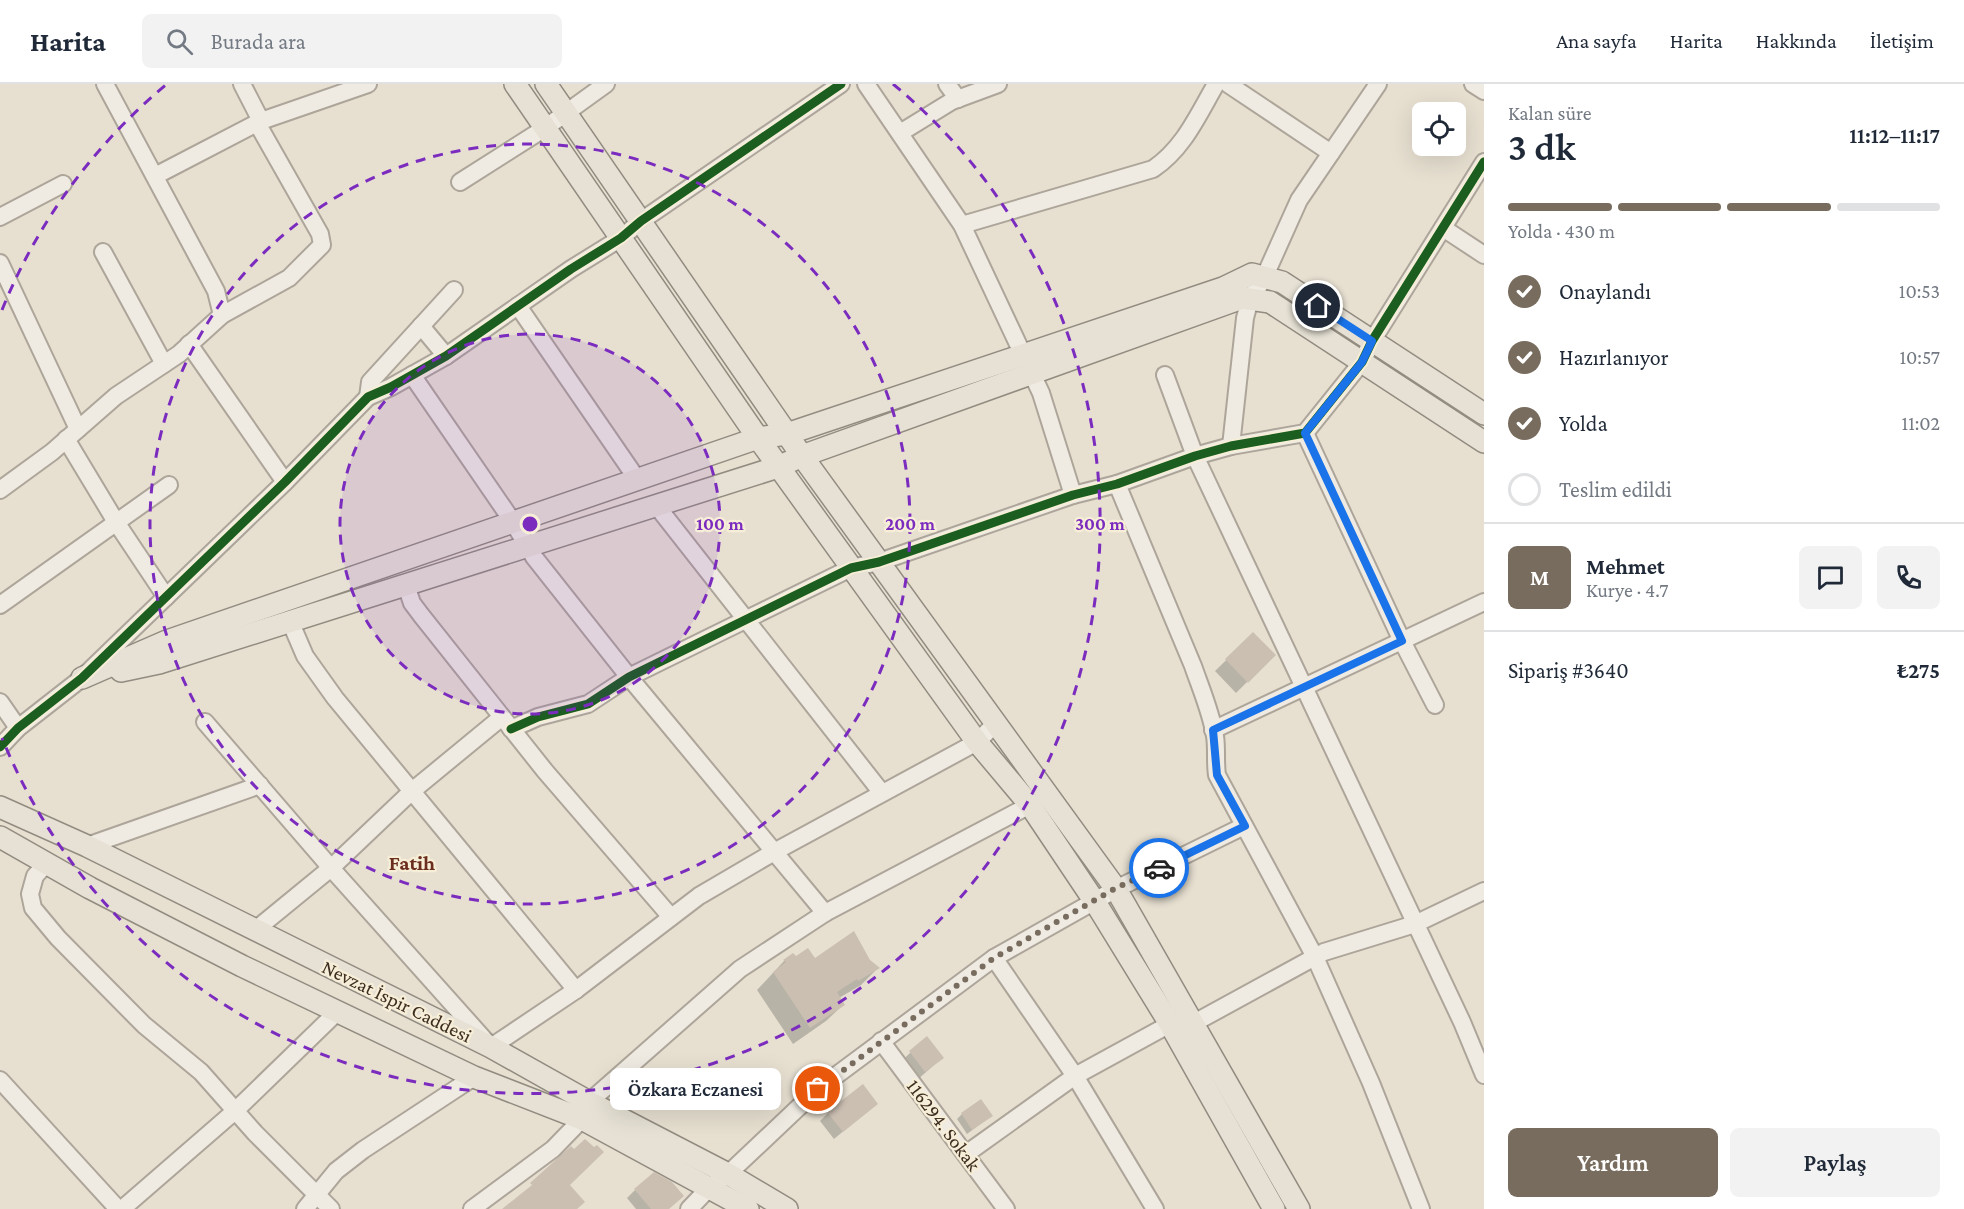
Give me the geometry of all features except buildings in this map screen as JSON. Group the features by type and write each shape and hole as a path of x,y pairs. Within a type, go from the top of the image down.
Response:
{"main road":[{"path":"515,84 758,438 977,742 1030,805 1095,902 1170,1024 1274,1209"},
{"path":"546,84 802,456 1116,888 1299,1209"},
{"path":"82,678 159,663 778,466 1252,274 1282,282 1484,414"},
{"path":"82,678 167,641 758,438 787,434 1028,364 1242,298 1270,302 1484,442"},
{"name":"Nevzat İspir Caddesi","path":"0,807 87,846 491,1047 585,1111 748,1209"},
{"name":"Nevzat İspir Caddesi","path":"0,837 117,903 474,1077 585,1111 728,1174 787,1209"}],"street":[{"path":"105,84 216,291 222,315"},
{"path":"0,490 45,457 116,396 164,364 222,315 289,278 322,245 320,234 259,122 242,84"},
{"path":"460,182 545,128 606,84"},
{"path":"0,747 18,728 82,678 285,482 368,397 391,387 446,356 571,269 621,238 641,221 841,84"},
{"path":"866,84 962,225 1041,393 1073,495"},
{"path":"947,84 958,99"},
{"path":"900,133 958,99 998,84"},
{"path":"962,225 1153,169 1164,162 1181,145 1216,84"},
{"path":"1228,84 1331,153"},
{"path":"1231,446 1245,318 1250,299 1264,278 1299,200 1378,84"},
{"path":"1473,84 1484,91"},
{"path":"155,176 259,122 358,86"},
{"path":"254,931 331,868 412,791 507,723 588,704 629,677 851,568 879,562 1073,495 1117,484 1195,456 1231,446 1305,433 1362,362 1372,341 1484,162"},
{"path":"0,217 63,184"},
{"path":"1443,228 1484,255"},
{"path":"102,252 164,364"},
{"path":"0,263 72,434 116,522 166,597"},
{"path":"368,397 370,382 454,290"},
{"path":"518,306 637,479"},
{"path":"421,326 446,356"},
{"path":"189,344 285,482"},
{"path":"412,375 513,522 534,557 629,677 825,913"},
{"path":"1165,375 1195,456 1462,1022 1484,1075"},
{"path":"1305,433 1402,641 1435,705"},
{"path":"1117,484 1193,666 1213,730 1217,775 1315,957 1371,1083 1421,1209"},
{"path":"0,605 169,485"},
{"path":"656,505 882,793"},
{"path":"406,585 412,603 545,771 671,916"},
{"path":"1213,730 1484,602"},
{"path":"290,621 305,656 335,698 576,990"},
{"path":"0,702 18,728"},
{"path":"205,722 331,868 491,1047 576,990 699,896 774,852 977,742 995,724"},
{"path":"87,846 260,785"},
{"path":"472,1209 553,1149 585,1111 740,969 825,913 1030,805"},
{"path":"689,1209 710,1187 728,1174 818,1089 994,958 1116,888 1245,826"},
{"path":"46,864 35,876 31,887 33,908 58,938 144,1025 201,1072 235,1111 331,1209"},
{"path":"966,1154 1075,1076 1170,1024 1194,1023 1324,952 1415,924 1484,891"},
{"path":"994,958 1075,1076 1155,1209"},
{"path":"0,1080 120,1209 235,1111 337,1012"},
{"name":"116294. Sokak","path":"881,1041 1006,1209"},
{"path":"305,1209 336,1171 363,1150 474,1077"}],"cycle path":[{"path":"0,747 18,728 82,678 285,482 368,397 391,387 446,356 571,269 621,238 641,221 841,84"},
{"path":"511,729 538,717 588,704 629,677 851,568 879,562 1073,495 1117,484 1195,456 1231,446 1305,433 1362,362 1372,341 1484,162"}],"way so far":[{"path":"818,1089 994,958 1116,888 1159,868"}],"place":[{"name":"Özkara Eczanesi","path":"818,1089"}],"district":[{"name":"Fatih","path":"412,863"}],"route":[{"path":"1159,868 1245,826 1217,775 1213,730 1402,641 1305,433 1362,362 1372,341 1318,306"}]}
